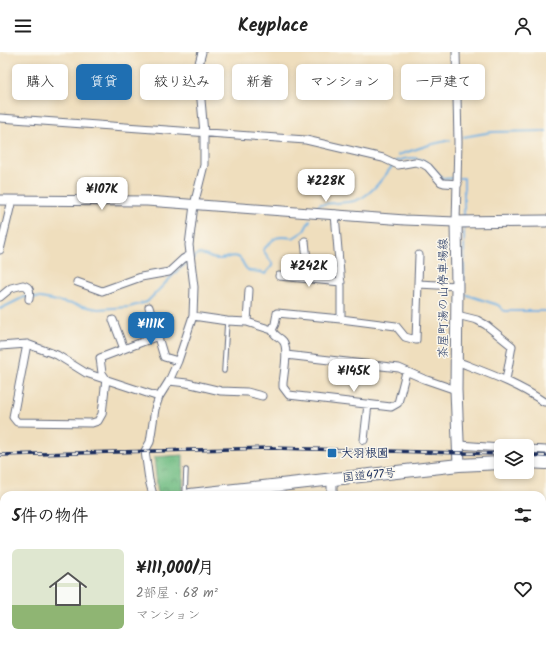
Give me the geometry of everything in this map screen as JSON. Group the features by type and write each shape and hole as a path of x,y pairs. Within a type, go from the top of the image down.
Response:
{"highway":[{"path":"534,462 546,463"},
{"name":"国道477号","path":"226,491 459,465 494,463"}],"main road":[{"path":"461,222 546,221"},
{"name":"茶屋町湯の山停車場線","path":"459,465 456,361 457,286 461,222"}],"street":[{"path":"152,491 145,451 150,442 155,409 159,397 169,381 178,361 193,316 194,287 189,245 194,205 204,165 204,133 198,67 202,52"},
{"path":"0,200 147,201 405,220 461,222 458,184 456,52"},
{"path":"0,118 306,140 383,158 398,165 415,162 423,164 428,167 444,184 458,184"},
{"path":"0,250 1,240 12,200"},
{"path":"335,214 341,282 341,319"},
{"path":"306,241 309,279"},
{"path":"272,330 275,324 276,313 396,326 404,336 416,340 419,254"},
{"path":"76,282 102,291 140,277 169,272 182,259 190,256"},
{"path":"279,276 341,282"},
{"path":"418,284 457,286"},
{"path":"0,297 11,288 20,285 28,287 30,296"},
{"path":"247,322 249,290"},
{"path":"149,307 164,357 178,361"},
{"path":"457,315 477,320 486,325 512,346 506,380"},
{"path":"193,316 247,322 272,330 276,337 282,340 286,346 283,387 289,395 391,407 398,403 406,372"},
{"path":"113,320 124,348"},
{"path":"27,344 13,417 17,422 92,423 98,421 102,414 106,379 102,373 100,358 158,336"},
{"path":"0,346 27,344 57,355 86,373 159,397"},
{"path":"286,355 399,368 406,372 456,390"},
{"path":"456,361 506,380 546,402"},
{"path":"169,381 187,383 221,391 247,392 262,396"},
{"path":"364,440 368,404"},
{"path":"459,445 494,448"},
{"path":"534,449 546,450"},
{"path":"332,479 332,491"}],"lane":[{"path":"224,371 228,321"},
{"path":"185,491 186,470"}],"green space":[{"path":"183,455 183,491 158,491 154,457"}],"waterway":[{"path":"463,137 492,132 546,131"},
{"path":"398,155 450,140"},
{"path":"396,161 418,158 428,163 443,179 455,178"},
{"path":"318,207 320,204 350,202 360,199 376,186 393,165"},
{"path":"459,178 464,178 464,219"},
{"path":"194,259 196,255 199,254 217,259 236,256 240,258 248,270 265,274 272,266 272,263 263,250 275,238 293,238 304,231 310,220"},
{"path":"464,225 464,294 498,305 504,311 546,311"},
{"path":"0,309 24,297 41,298 98,309 129,307 147,302 178,270 190,261"}],"railway":[{"path":"0,455 272,448 494,454"},
{"path":"534,455 546,456"}],"place":[{"name":"大羽根園","path":"332,453"}]}
